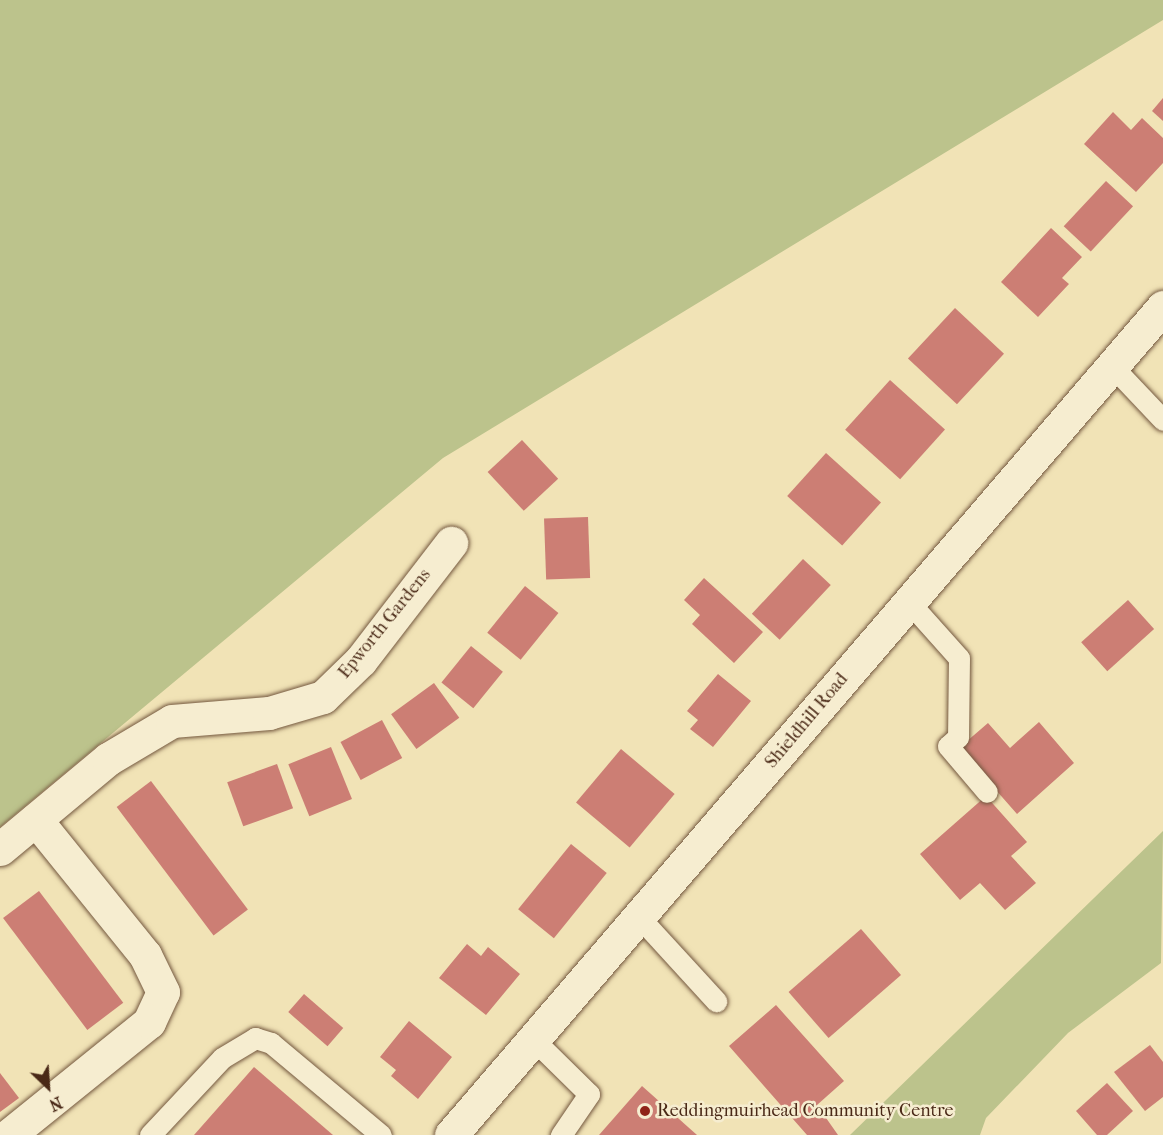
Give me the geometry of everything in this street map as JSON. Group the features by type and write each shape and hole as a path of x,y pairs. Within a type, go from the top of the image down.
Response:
{"main road":[{"name":"Shieldhill Road","path":"451,1135 640,918 908,601 1163,307"},
{"name":"Epworth Gardens","path":"0,849 108,759 172,721 269,713 323,697 361,660 451,543"},
{"path":"9,1135 148,1022 163,992 145,955 36,820"}],"lane":[{"path":"1112,366 1163,420"},
{"path":"908,601 959,658 958,737 948,746 987,792"},
{"path":"640,918 716,1001"},
{"path":"150,1135 222,1058 255,1038 271,1043 381,1135"},
{"path":"534,1040 589,1094 561,1135"}],"green space":[{"path":"0,0 1163,0 1163,20 443,458 0,827"},
{"path":"1163,831 1161,963 1068,1033 986,1118 980,1135 850,1135"}],"building":[{"path":"1163,98 1163,121 1152,111"},
{"path":"1113,112 1131,130 1142,118 1163,138 1163,163 1136,192 1084,144"},
{"path":"1106,181 1133,206 1091,252 1064,226"},
{"path":"1051,228 1082,257 1062,278 1069,284 1038,317 1001,282"},
{"path":"955,308 1004,354 957,404 908,358"},
{"path":"890,380 945,430 900,479 845,430"},
{"path":"522,440 558,479 524,511 488,472"},
{"path":"826,453 881,503 842,546 787,496"},
{"path":"588,517 590,578 546,579 544,519"},
{"path":"803,559 831,585 780,640 752,614"},
{"path":"704,578 763,632 734,663 692,624 700,615 684,600"},
{"path":"525,586 558,613 521,660 487,633"},
{"path":"1128,600 1154,629 1107,671 1081,642"},
{"path":"471,646 503,672 473,708 441,683"},
{"path":"718,674 751,701 713,747 690,729 698,720 687,711"},
{"path":"434,683 459,718 416,749 391,714"},
{"path":"382,720 402,758 361,780 341,742"},
{"path":"1039,722 1074,763 1017,814 959,748 988,723 1010,748"},
{"path":"331,747 352,799 309,816 288,764"},
{"path":"621,749 675,794 630,848 576,803"},
{"path":"277,764 293,808 243,826 227,782"},
{"path":"151,781 248,910 214,935 117,807"},
{"path":"986,796 1027,842 1011,856 1036,883 1005,910 980,883 960,900 920,854"},
{"path":"571,844 607,873 554,938 518,909"},
{"path":"39,891 123,1003 87,1030 3,918"},
{"path":"861,929 901,975 829,1038 789,992"},
{"path":"467,944 481,956 488,947 520,974 486,1015 439,978"},
{"path":"304,994 343,1028 327,1046 288,1012"},
{"path":"776,1005 844,1081 817,1105 838,1135 807,1135 729,1046"},
{"path":"409,1021 452,1057 418,1099 391,1076 396,1070 380,1057"},
{"path":"1150,1045 1163,1062 1163,1097 1145,1111 1114,1072"},
{"path":"254,1067 333,1135 194,1135"},
{"path":"0,1073 19,1098 0,1112"},
{"path":"1107,1083 1133,1111 1107,1135 1097,1135 1076,1111"},
{"name":"Reddingmuirhead Community Centre","path":"642,1086 697,1135 599,1135"}],"place":[{"name":"Reddingmuirhead Community Centre","path":"645,1111"}]}
